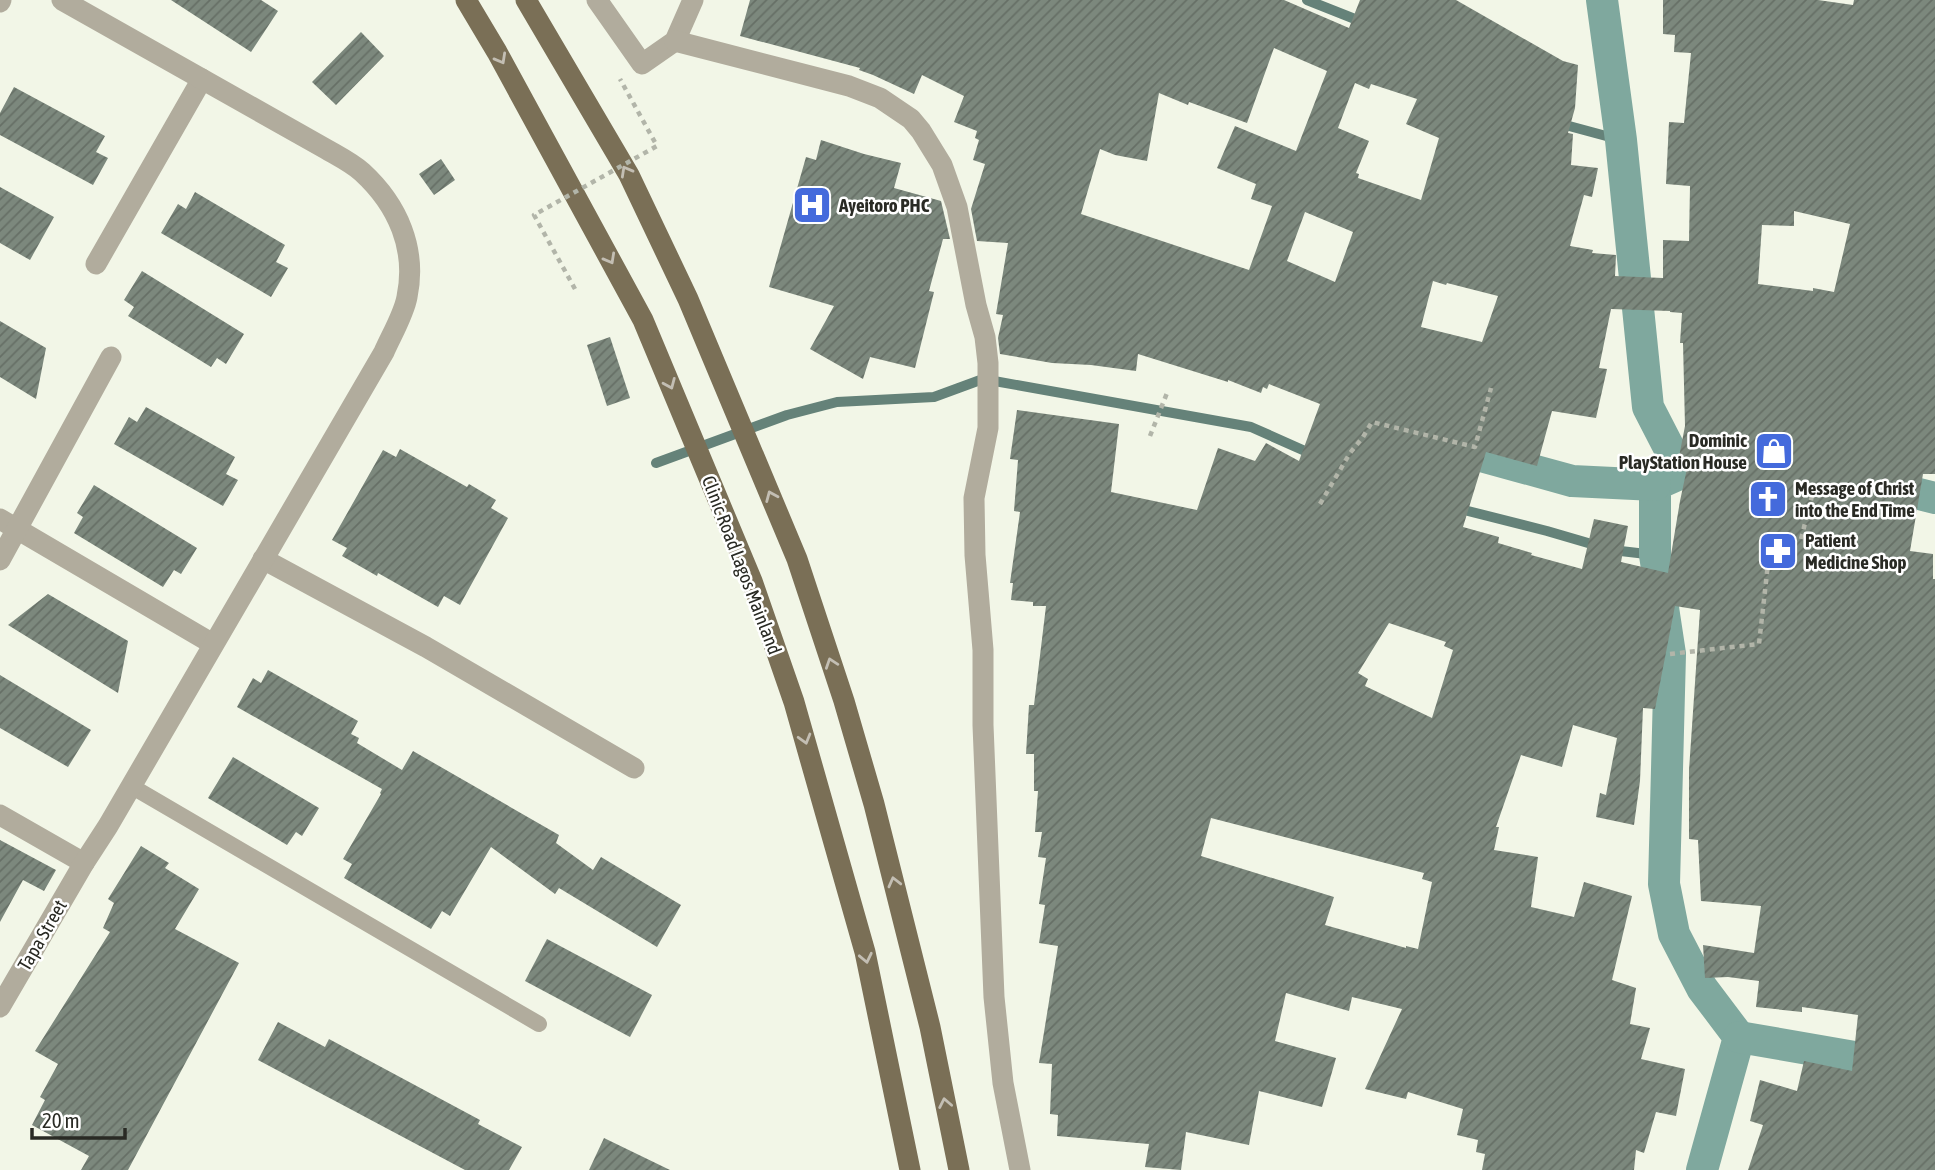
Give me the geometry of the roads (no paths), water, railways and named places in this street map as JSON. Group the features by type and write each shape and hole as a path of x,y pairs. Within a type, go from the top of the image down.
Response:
{"main road":[{"name":"Clinic Road Lagos Mainland","path":"466,0 643,320 752,581 794,702 865,952 911,1170"},
{"path":"526,0 628,175 688,299 797,559 844,701 877,817 930,1027 959,1170"}],"street":[{"path":"597,0 642,64 675,41 693,0"},
{"name":"Tapa Street","path":"0,1007 384,352 407,299 410,260 401,224 383,194 361,171 73,3"},
{"path":"675,41 849,86 880,98 911,119 921,131 943,165 957,207 985,337 988,363 988,428 975,498 975,555 983,650 993,997 1003,1083 1020,1170"},
{"path":"96,264 202,79"},
{"path":"0,560 9,524 111,357"},
{"path":"9,524 213,644"},
{"path":"263,559 426,648 634,768"},
{"path":"0,814 84,863"}],"lane":[{"path":"131,786 539,1024"}],"waterway":[{"path":"1307,0 1365,23"},
{"path":"1602,0 1621,140 1648,407 1682,473 1655,485 1655,555 1670,654 1664,884 1674,934 1702,988 1739,1037 1702,1170"},
{"path":"1558,123 1621,140"},
{"path":"656,463 787,415 837,402 934,397 983,379 1251,427 1314,455"},
{"path":"1445,446 1572,481 1655,485"},
{"path":"1878,492 1911,492 1935,498"},
{"path":"1456,508 1612,550 1655,555"},
{"path":"1739,1037 1935,1071"}],"place":[{"name":"Ayeitoro PHC","path":"812,205"},
{"name":"Dominic PlayStation House","path":"1774,451"},
{"name":"Message of Christ into the End Time","path":"1768,499"},
{"name":"Patient Medicine Shop","path":"1778,551"}]}
